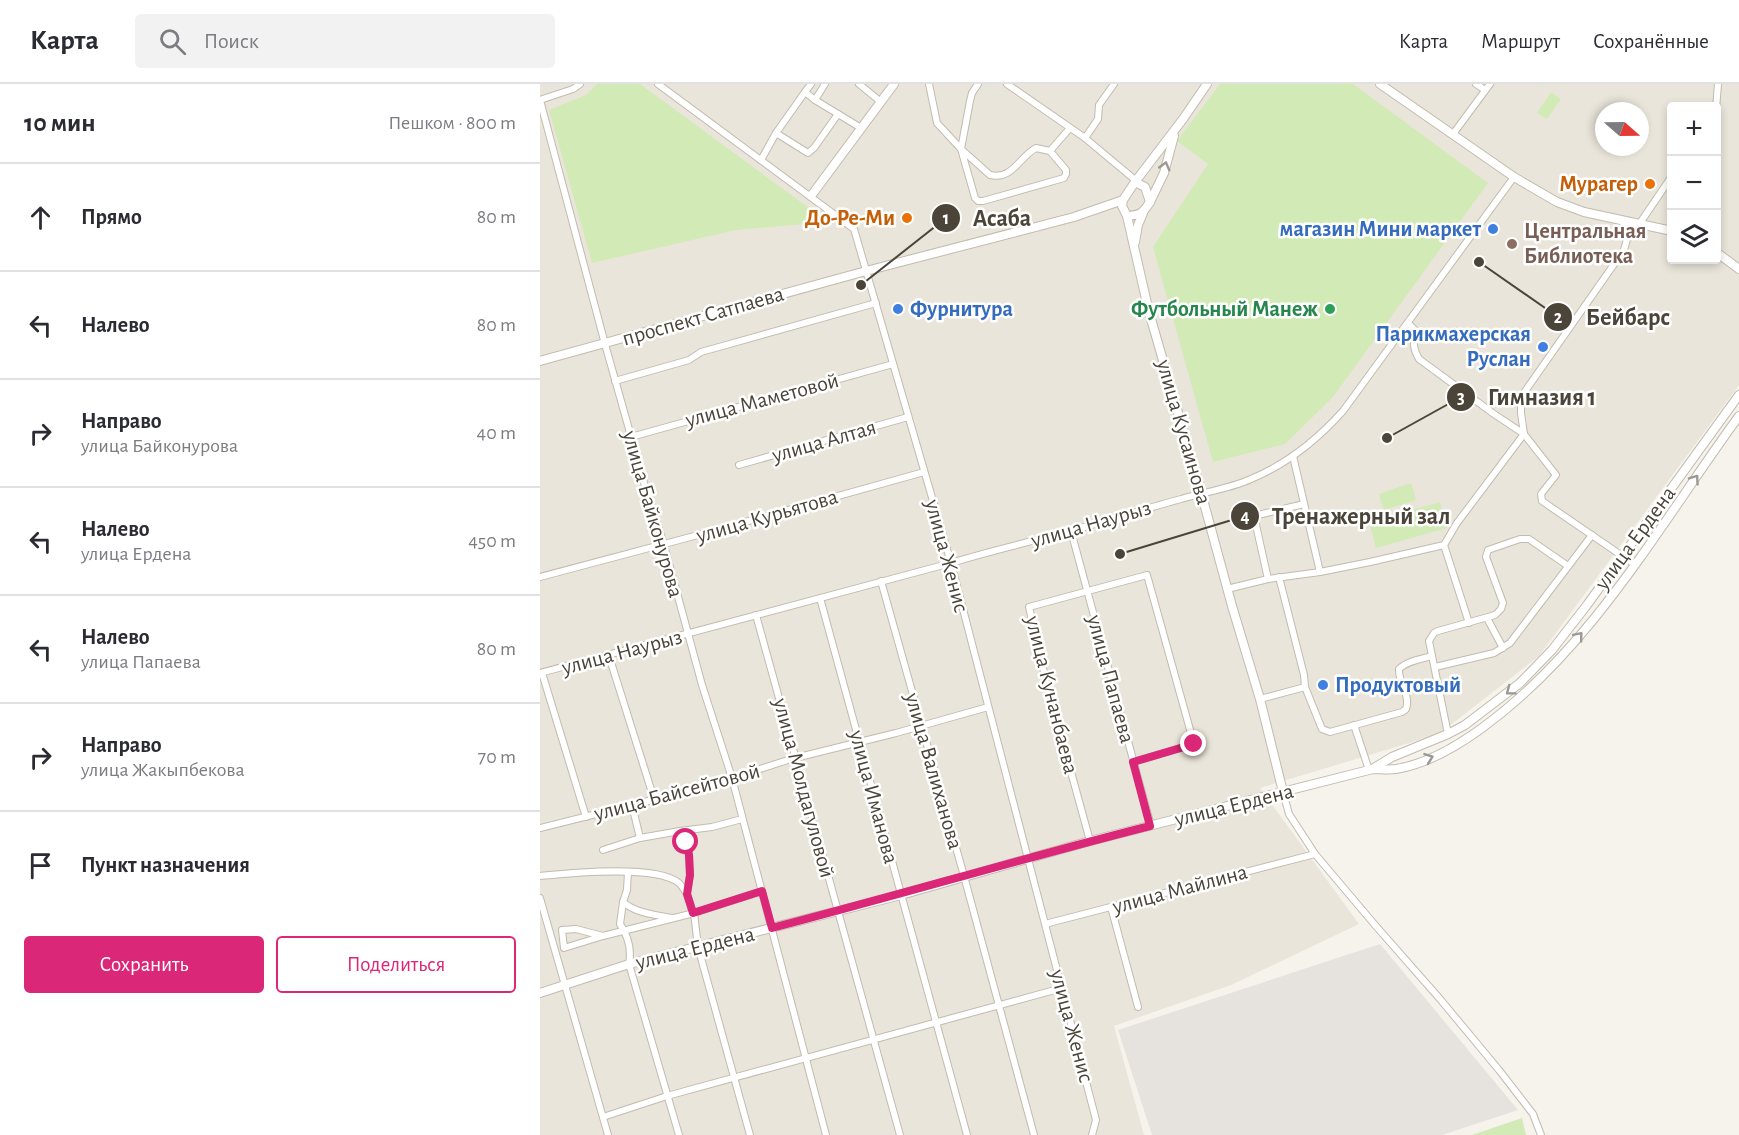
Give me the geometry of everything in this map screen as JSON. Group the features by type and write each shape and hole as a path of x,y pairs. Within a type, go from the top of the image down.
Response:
{"street":[{"path":"540,100 573,89 580,84"},
{"path":"761,160 776,133 811,84"},
{"path":"815,100 825,84"},
{"path":"859,84 881,102"},
{"path":"811,196 894,84"},
{"path":"929,84 938,123 961,149 990,175 1012,172 1028,152 1035,148 1050,151 1066,170 1064,178 983,201 975,198 961,149 972,93 978,84"},
{"path":"1007,84 1085,138 1134,179 1135,183 1146,187 1150,202"},
{"path":"1085,138 1098,119 1099,105 1114,84"},
{"path":"1126,214 1122,206 1123,200 1207,84"},
{"path":"1380,84 1514,177 1557,202 1584,212 1667,230"},
{"path":"1476,84 1485,90"},
{"path":"1453,134 1490,84"},
{"path":"1717,102 1718,84"},
{"name":"улица Женис","path":"663,86 854,229 951,563 1096,1120 1092,1135"},
{"path":"805,92 861,128"},
{"name":"улица Байконурова","path":"540,100 604,344 664,545 702,685 732,778 826,1135"},
{"path":"776,133 808,153 838,114"},
{"path":"1050,151 1070,128"},
{"path":"1134,246 1138,225 1164,173 1176,129"},
{"name":"улица Наурыз","path":"541,673 993,550 1071,531 1251,479 1293,456 1324,432 1343,411 1514,177"},
{"path":"1640,223 1667,182"},
{"path":"1101,208 1123,200"},
{"path":"1101,208 1117,209 1135,216 1143,213"},
{"name":"проспект Сатпаева","path":"540,361 1101,208"},
{"name":"улица Кусаинова","path":"1126,214 1149,312 1260,699 1283,792"},
{"path":"1227,589 1268,579 1370,562 1444,545 1457,523 1524,434 1521,397 1624,250 1627,238 1623,221"},
{"path":"1721,255 1739,268"},
{"path":"615,381 689,360 701,352 876,303"},
{"path":"1408,323 1415,330 1414,352 1419,359 1524,434 1556,475 1541,494 1542,501 1634,564"},
{"name":"улица Маметовой","path":"631,437 893,364"},
{"name":"улица Ердена","path":"1371,770 1392,757 1465,725 1520,683 1536,667 1587,605 1739,395"},
{"name":"улица Ердена","path":"540,993 629,964 901,895 1028,858 1371,770 1395,769 1434,758 1500,715 1562,657 1634,564 1739,416"},
{"name":"улица Алтая","path":"739,465 909,417"},
{"path":"1293,456 1320,572"},
{"name":"улица Курьятова","path":"540,577 664,545 924,472"},
{"path":"1268,579 1254,516 1304,504"},
{"name":"улица Папаева","path":"1071,531 1150,826"},
{"path":"1435,667 1494,652 1510,643 1592,535"},
{"path":"1448,734 1430,641 1434,633 1495,615 1503,605 1486,557 1488,550 1520,539 1529,539 1568,566"},
{"path":"1444,545 1470,623"},
{"path":"1087,591 1147,575 1194,743 1133,762"},
{"path":"1279,577 1305,687 1322,729 1330,732 1402,712 1406,709 1408,701 1399,677 1399,669 1402,665 1432,656"},
{"name":"улица Валиханова","path":"881,581 1034,1135"},
{"name":"улица Кунанбаева","path":"1087,591 1029,607 1046,681 1090,842"},
{"name":"улица Иманова","path":"820,598 967,1135"},
{"name":"улица Молдагуловой","path":"756,615 900,1135"},
{"path":"1487,618 1503,648"},
{"path":"609,656 654,799"},
{"path":"541,673 586,817"},
{"path":"1260,699 1305,687"},
{"name":"улица Байсейтовой","path":"540,828 988,707"},
{"path":"1354,725 1371,770"},
{"path":"1283,792 1289,814 1315,854 1499,1070 1533,1114 1541,1135"},
{"path":"632,805 640,838"},
{"path":"603,850 640,838 712,828 742,819"},
{"path":"680,831 689,855 690,875 687,894"},
{"name":"улица Майлина","path":"1045,924 1315,854"},
{"path":"540,876 574,872 652,872 678,882 687,894 694,913 698,947 750,1135"},
{"path":"628,872 620,924 631,949 629,964 679,1135"},
{"path":"603,936 576,929 562,930 564,948 694,913 762,891"},
{"path":"540,898 608,1135"},
{"path":"622,902 628,907 650,914 674,918"},
{"path":"1111,907 1138,1007"},
{"path":"603,1117 734,1077 1062,988"}],"shaded area":[{"path":"540,84 1739,84 1739,385 1539,656 1439,734 1260,788 1359,924 1231,985 1114,1026 1144,1135 540,1135"},
{"path":"1380,944 1518,1110 1442,1135 1152,1135 1118,1030"}],"green space":[{"path":"597,84 640,84 828,222 736,230 592,263 549,110 586,95"},
{"path":"1220,84 1353,84 1488,183 1333,397 1285,444 1213,462 1153,247 1208,164 1177,141"},
{"path":"1551,92 1561,99 1547,119 1537,113"},
{"path":"1411,483 1416,500 1384,510 1379,494"},
{"path":"1440,502 1447,528 1376,548 1369,522"},
{"path":"1522,1118 1526,1135 1472,1135"}],"place":[{"name":"Мурагер","path":"1650,184"},
{"name":"До-Ре-Ми","path":"907,218"},
{"name":"магазин Мини маркет","path":"1493,229"},
{"name":"Центральная Библиотека","path":"1512,244"},
{"name":"Бейбарс","path":"1479,262"},
{"name":"Асаба","path":"861,285"},
{"name":"Фурнитура","path":"898,309"},
{"name":"Футбольный Манеж","path":"1330,309"},
{"name":"Парикмахерская Руслан","path":"1543,347"},
{"name":"Гимназия 1","path":"1387,438"},
{"name":"Тренажерный зал","path":"1120,554"},
{"name":"Продуктовый","path":"1323,685"}],"route":[{"path":"686,842 690,875 687,894 693,913 762,891 772,928 1150,826 1133,762 1194,744"}]}
